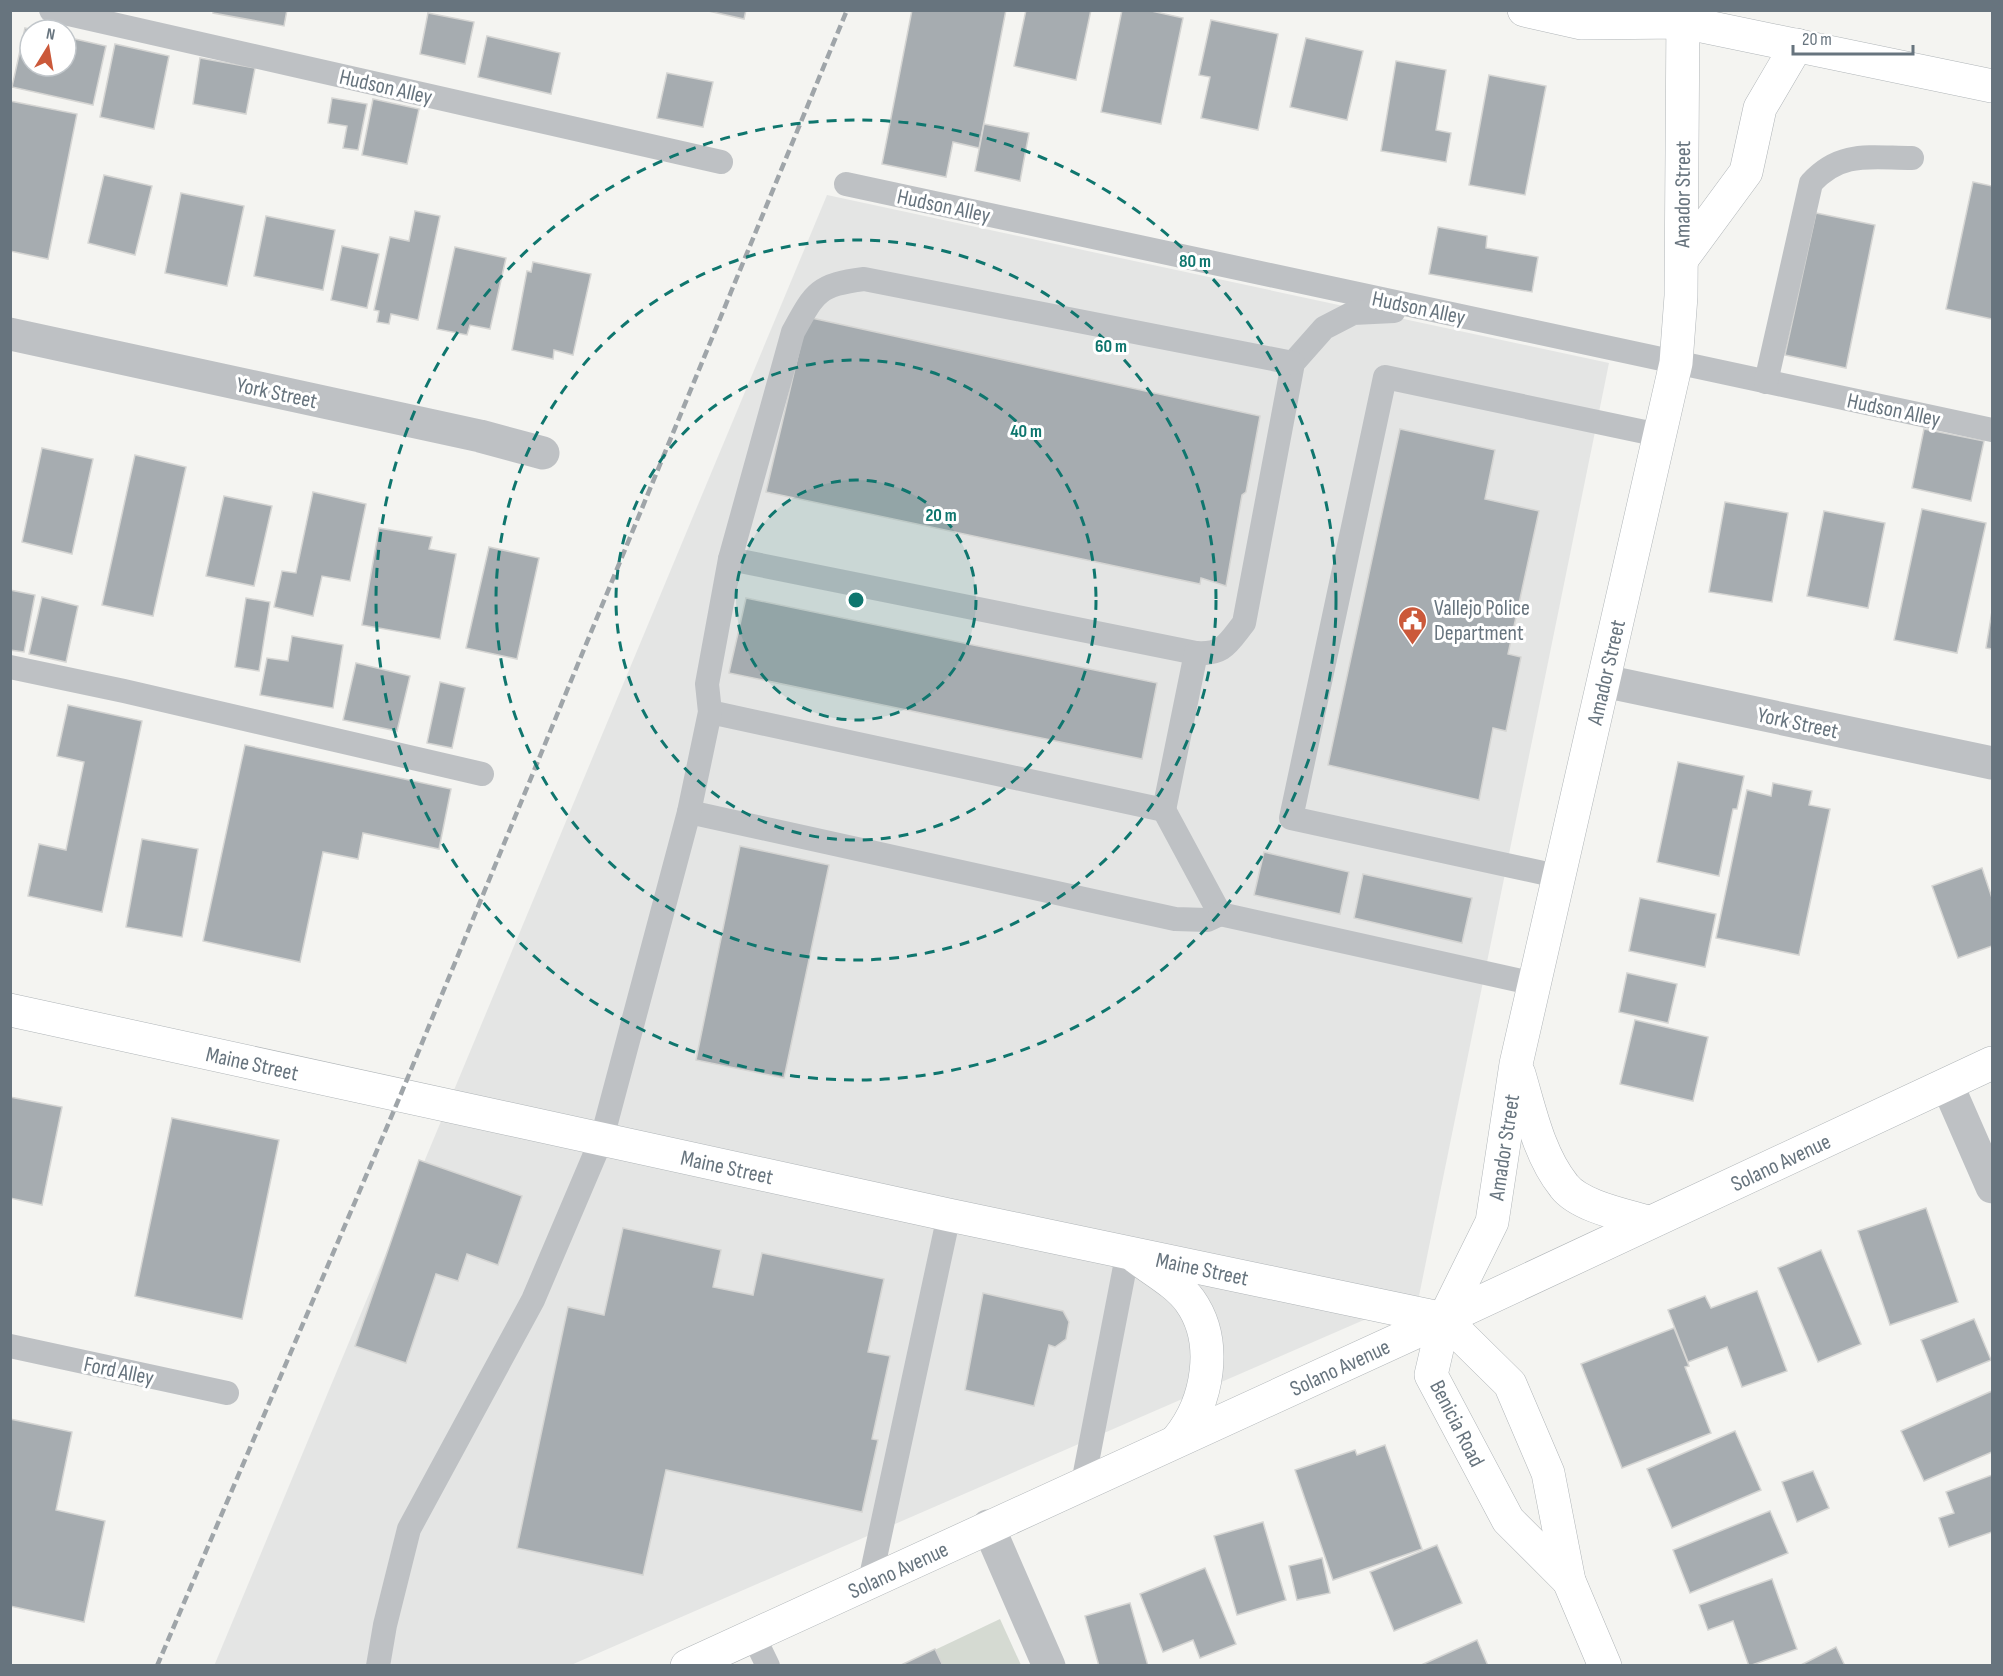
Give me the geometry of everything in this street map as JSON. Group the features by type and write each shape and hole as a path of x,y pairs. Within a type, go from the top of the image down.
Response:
{"street":[{"path":"1524,10 1581,23 1675,14 1797,45 1992,86"},
{"name":"Amador Street","path":"1444,1319 1492,1222 1516,1064 1557,876 1676,363 1682,259 1675,14"},
{"path":"1682,259 1746,172 1760,108 1797,45"},
{"name":"York Street","path":"10,334 480,436 543,453"},
{"name":"York Street","path":"1604,681 1992,763"},
{"name":"Maine Street","path":"10,1010 949,1215 1444,1319"},
{"name":"Solano Avenue","path":"687,1665 1444,1319 1992,1062"},
{"path":"1516,1064 1538,1138 1564,1187 1598,1208 1648,1222"},
{"path":"1947,1084 1992,1187"},
{"path":"1128,1251 1178,1288 1195,1310 1203,1330 1206,1354 1204,1381 1192,1421 1178,1439"},
{"name":"Benicia Road","path":"1444,1319 1431,1376 1508,1520 1569,1581"},
{"name":"Benicia Road","path":"1444,1319 1510,1384 1548,1473 1569,1581 1605,1665"},
{"path":"988,1526 1049,1665"}],"lane":[{"name":"Hudson Alley","path":"51,10 721,162"},
{"path":"1766,382 1811,183 1823,169 1839,160 1912,158"},
{"name":"Hudson Alley","path":"846,184 1992,430"},
{"path":"378,1665 385,1625 409,1529 533,1300 602,1138 689,812 710,712 707,684 730,559 793,332 811,299 833,284 864,279 1293,363"},
{"path":"730,559 1196,653 1212,654 1225,647 1244,623 1293,363 1324,328 1353,313 1430,309"},
{"path":"1557,876 1291,818 1384,376 1659,435"},
{"path":"1196,653 1164,810 1220,914"},
{"path":"10,667 482,774"},
{"path":"710,712 1164,810"},
{"path":"689,812 1175,919 1207,920 1220,914 1535,984"},
{"path":"870,1581 949,1215"},
{"path":"1083,1483 1128,1251"},
{"name":"Ford Alley","path":"10,1346 227,1393"},
{"path":"753,1635 768,1665"}],"shaded area":[{"path":"827,195 1609,363 1419,1296 571,1665 214,1666"},
{"path":"1000,1619 1021,1665 901,1666"}],"building":[{"path":"213,10 287,10 284,26 213,13"},
{"path":"704,10 746,10 744,19"},
{"path":"912,10 1006,10 979,148 953,142 946,177 882,164"},
{"path":"1026,10 1091,10 1076,80 1014,66"},
{"path":"1122,10 1147,10 1183,18 1161,124 1101,112"},
{"path":"428,13 474,22 465,64 420,54"},
{"path":"1211,20 1278,34 1258,130 1201,118 1210,77 1199,75"},
{"path":"487,36 560,53 551,94 478,77"},
{"path":"1306,38 1363,51 1347,120 1290,107"},
{"path":"78,40 106,46 93,105 12,87 18,60 18,78 78,78"},
{"path":"115,44 169,56 154,129 100,117"},
{"path":"200,58 255,68 246,114 193,104"},
{"path":"1396,61 1446,70 1436,130 1451,133 1446,162 1381,151"},
{"path":"667,73 713,82 703,127 657,118"},
{"path":"1489,75 1546,86 1525,195 1469,185"},
{"path":"332,98 367,104 358,150 343,148 347,126 328,123"},
{"path":"373,99 419,109 407,164 362,155"},
{"path":"10,101 77,114 48,259 10,251"},
{"path":"984,124 1029,133 1020,181 975,171"},
{"path":"104,175 152,186 135,255 88,243"},
{"path":"1973,182 1992,186 1992,319 1946,309"},
{"path":"181,193 244,206 227,286 165,273"},
{"path":"415,211 440,216 418,320 391,314 389,324 377,322 379,311 374,310 390,237 409,241"},
{"path":"1816,213 1875,225 1846,368 1785,355"},
{"path":"266,216 335,230 323,290 254,276"},
{"path":"1438,227 1487,236 1486,248 1538,257 1532,292 1429,274"},
{"path":"342,246 379,254 367,308 331,300"},
{"path":"455,247 506,258 490,329 470,325 467,335 437,329"},
{"path":"533,262 591,274 573,355 554,350 553,359 512,350 527,271 531,272"},
{"path":"807,317 1260,416 1246,492 1242,495 1226,586 1201,578 1200,584 766,492"},
{"path":"1400,429 1495,450 1485,499 1539,511 1508,654 1521,657 1506,731 1493,728 1479,800 1328,765"},
{"path":"1924,429 1984,441 1971,501 1912,488"},
{"path":"42,448 93,459 72,554 22,542"},
{"path":"135,455 186,467 153,616 102,605"},
{"path":"313,492 366,504 350,581 322,576 313,616 274,607 282,571 296,573"},
{"path":"224,496 272,506 254,586 206,576"},
{"path":"1725,502 1788,513 1772,602 1709,592"},
{"path":"1922,509 1986,523 1957,653 1894,640"},
{"path":"1824,511 1885,523 1868,608 1807,596"},
{"path":"379,528 432,537 429,549 456,554 440,639 362,625"},
{"path":"489,547 539,558 517,659 466,648"},
{"path":"10,590 35,595 24,652 10,650"},
{"path":"42,597 78,606 66,662 29,654"},
{"path":"246,598 270,602 259,671 235,667"},
{"path":"746,598 1157,683 1142,759 729,673"},
{"path":"1992,611 1992,649 1986,648"},
{"path":"292,636 343,645 333,708 260,695 267,658 288,661"},
{"path":"356,663 410,676 397,731 343,720"},
{"path":"440,682 465,688 452,748 427,743"},
{"path":"68,705 142,721 102,912 28,896 39,844 66,850 84,762 57,756"},
{"path":"245,745 451,789 439,849 363,833 358,859 323,852 300,962 203,941"},
{"path":"1678,762 1744,776 1737,809 1733,809 1719,876 1657,862"},
{"path":"1773,783 1812,791 1809,805 1830,809 1799,955 1716,938 1747,790 1771,796"},
{"path":"142,839 198,849 182,937 126,927"},
{"path":"740,846 829,865 784,1078 696,1060"},
{"path":"1264,852 1349,872 1340,914 1254,895"},
{"path":"1982,868 1992,898 1992,946 1958,958 1932,886"},
{"path":"1363,874 1472,898 1462,943 1354,918"},
{"path":"1640,898 1716,914 1705,967 1629,951"},
{"path":"1627,973 1677,984 1668,1023 1619,1012"},
{"path":"1635,1020 1708,1037 1693,1101 1620,1084"},
{"path":"10,1097 62,1107 42,1205 10,1198"},
{"path":"172,1118 279,1140 242,1319 135,1296"},
{"path":"419,1160 522,1196 498,1265 467,1254 458,1281 436,1274 406,1363 355,1346"},
{"path":"1926,1208 1958,1302 1890,1325 1858,1231"},
{"path":"623,1228 721,1250 713,1287 753,1295 762,1253 884,1279 868,1352 890,1356 872,1439 878,1440 862,1512 666,1470 643,1575 517,1548 568,1307 604,1315"},
{"path":"1821,1250 1861,1344 1818,1362 1778,1268"},
{"path":"1757,1291 1787,1371 1742,1387 1727,1347 1688,1362 1668,1310 1705,1296 1711,1308"},
{"path":"983,1293 1063,1311 1069,1322 1066,1339 1055,1347 1049,1345 1034,1406 965,1390"},
{"path":"1974,1319 1991,1360 1937,1382 1921,1340"},
{"path":"1674,1328 1689,1366 1685,1367 1711,1433 1622,1468 1581,1364"},
{"path":"1992,1391 1992,1452 1924,1481 1901,1431"},
{"path":"10,1419 72,1432 56,1510 105,1521 84,1622 10,1606"},
{"path":"1735,1431 1761,1490 1672,1528 1647,1469"},
{"path":"1385,1445 1422,1549 1333,1580 1295,1470 1355,1450 1357,1455"},
{"path":"1813,1471 1829,1508 1797,1522 1782,1482"},
{"path":"1992,1475 1992,1532 1949,1547 1939,1518 1954,1513 1946,1492"},
{"path":"1770,1511 1788,1553 1690,1593 1673,1550"},
{"path":"1263,1522 1286,1600 1237,1615 1214,1536"},
{"path":"1437,1545 1462,1603 1394,1631 1370,1572"},
{"path":"1322,1558 1330,1593 1297,1600 1289,1566"},
{"path":"1205,1568 1236,1644 1200,1658 1193,1640 1163,1652 1140,1594"},
{"path":"1772,1579 1797,1649 1749,1666 1733,1621 1708,1630 1699,1605"},
{"path":"1130,1603 1148,1666 1099,1666 1085,1616"},
{"path":"1477,1640 1488,1666 1419,1666"},
{"path":"1836,1647 1845,1666 1799,1666"},
{"path":"935,1649 943,1666 899,1666"}],"railway":[{"path":"157,1666 401,1094 847,10"}],"place":[{"name":"Vallejo Police Department","path":"1413,646"}]}
